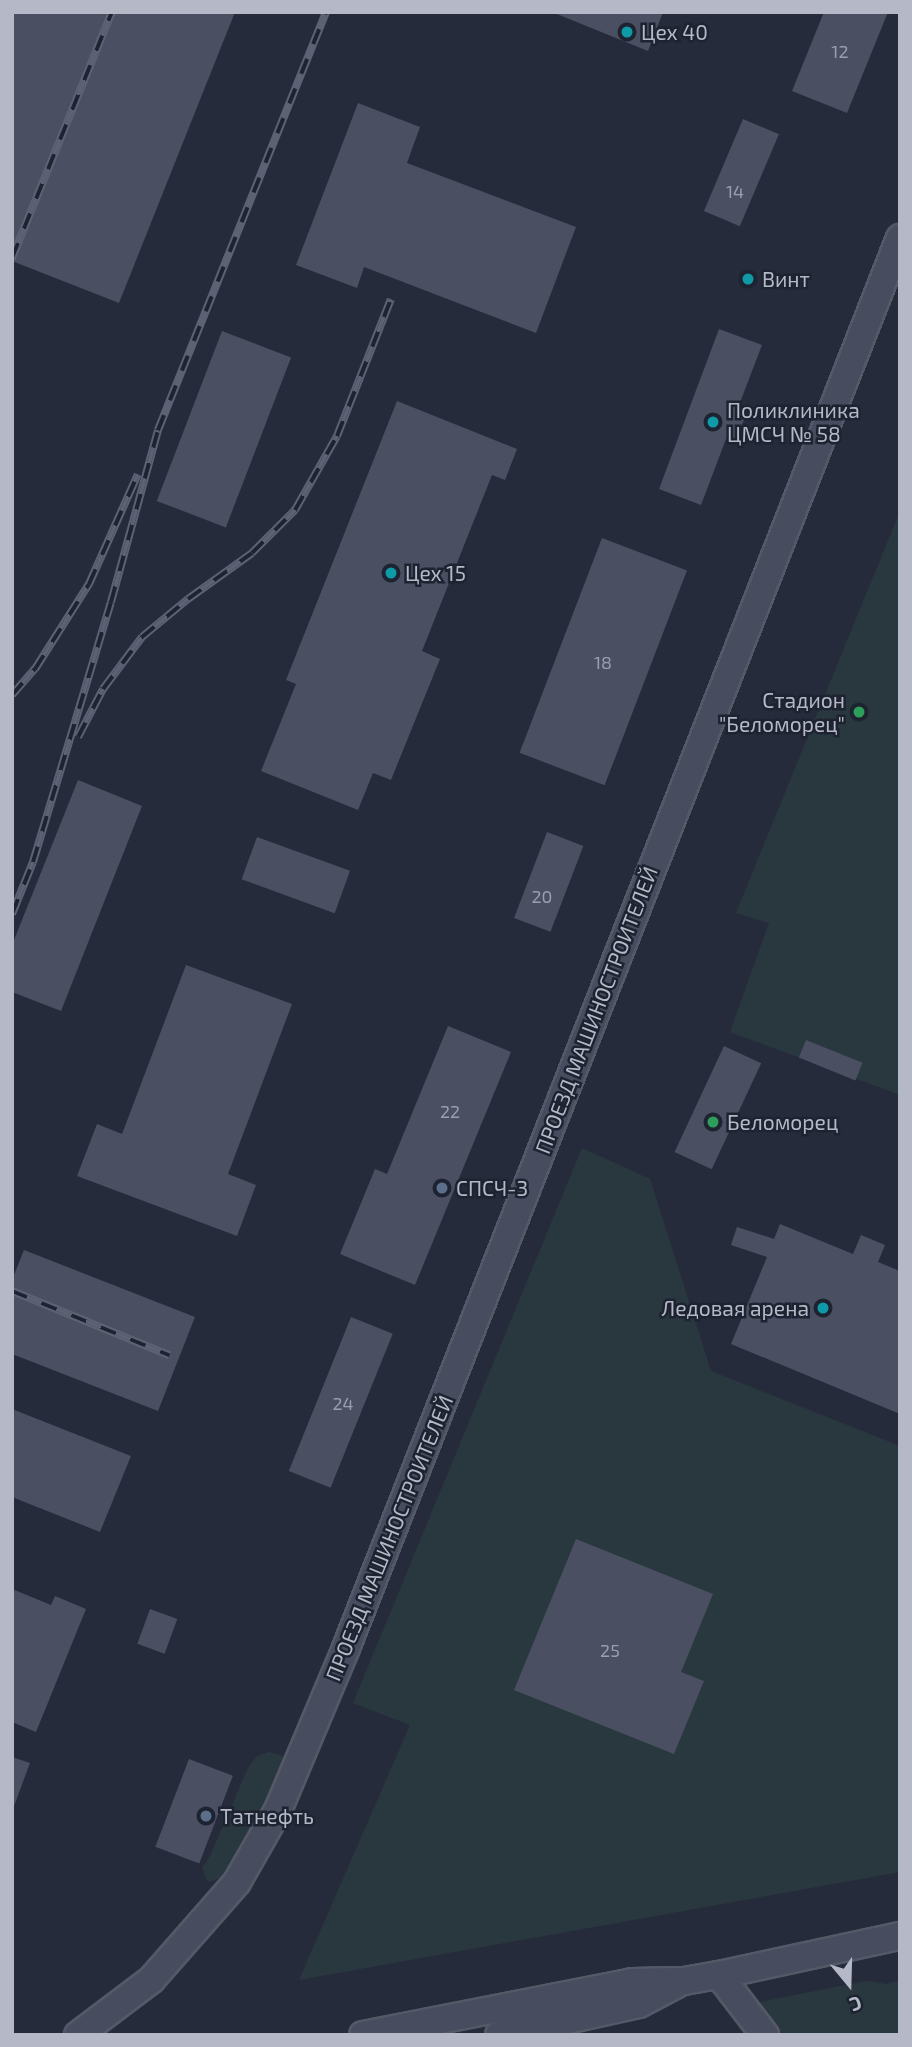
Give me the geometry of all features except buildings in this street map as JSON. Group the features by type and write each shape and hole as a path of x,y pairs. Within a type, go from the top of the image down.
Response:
{"street":[{"name":"ПРОЕЗД МАШИНОСТРОИТЕЛЕЙ","path":"78,2035 159,1971 237,1882 278,1810 342,1658 900,238"},
{"path":"363,2035 632,1982 684,1981 719,1975 900,1936"},
{"path":"719,1975 765,2035"},
{"path":"499,2035 639,2004 684,1981"}],"shaded area":[{"name":"Стадион \"Беломорец\"","path":"900,511 900,1095 730,1032 769,923 736,913"},
{"path":"582,1148 650,1179 711,1371 900,1446 900,1872 299,1980 410,1725 353,1703"},
{"path":"269,1752 283,1756 286,1761 252,1836 227,1871 218,1879 208,1882 202,1868 210,1856 248,1768 257,1756"},
{"path":"900,1980 900,2035 778,2035 755,2003 866,1981 887,1984"}],"railway":[{"path":"12,258 112,12"},
{"path":"12,914 33,862 111,602 158,430 326,12"},
{"path":"78,737 103,689 142,637 188,599 252,553 295,510 337,436 391,299"},
{"path":"12,695 35,669 89,584 138,474"},
{"path":"12,1291 169,1355"}],"place":[{"name":"Цех 40","path":"627,32"},
{"name":"Винт","path":"748,279"},
{"name":"Поликлиника ЦМСЧ № 58","path":"713,422"},
{"name":"Цех 15","path":"391,573"},
{"name":"Стадион \"Беломорец\"","path":"859,712"},
{"name":"Беломорец","path":"713,1122"},
{"name":"СПСЧ-3","path":"442,1188"},
{"name":"Ледовая арена","path":"823,1308"},
{"name":"Татнефть","path":"206,1816"}]}
